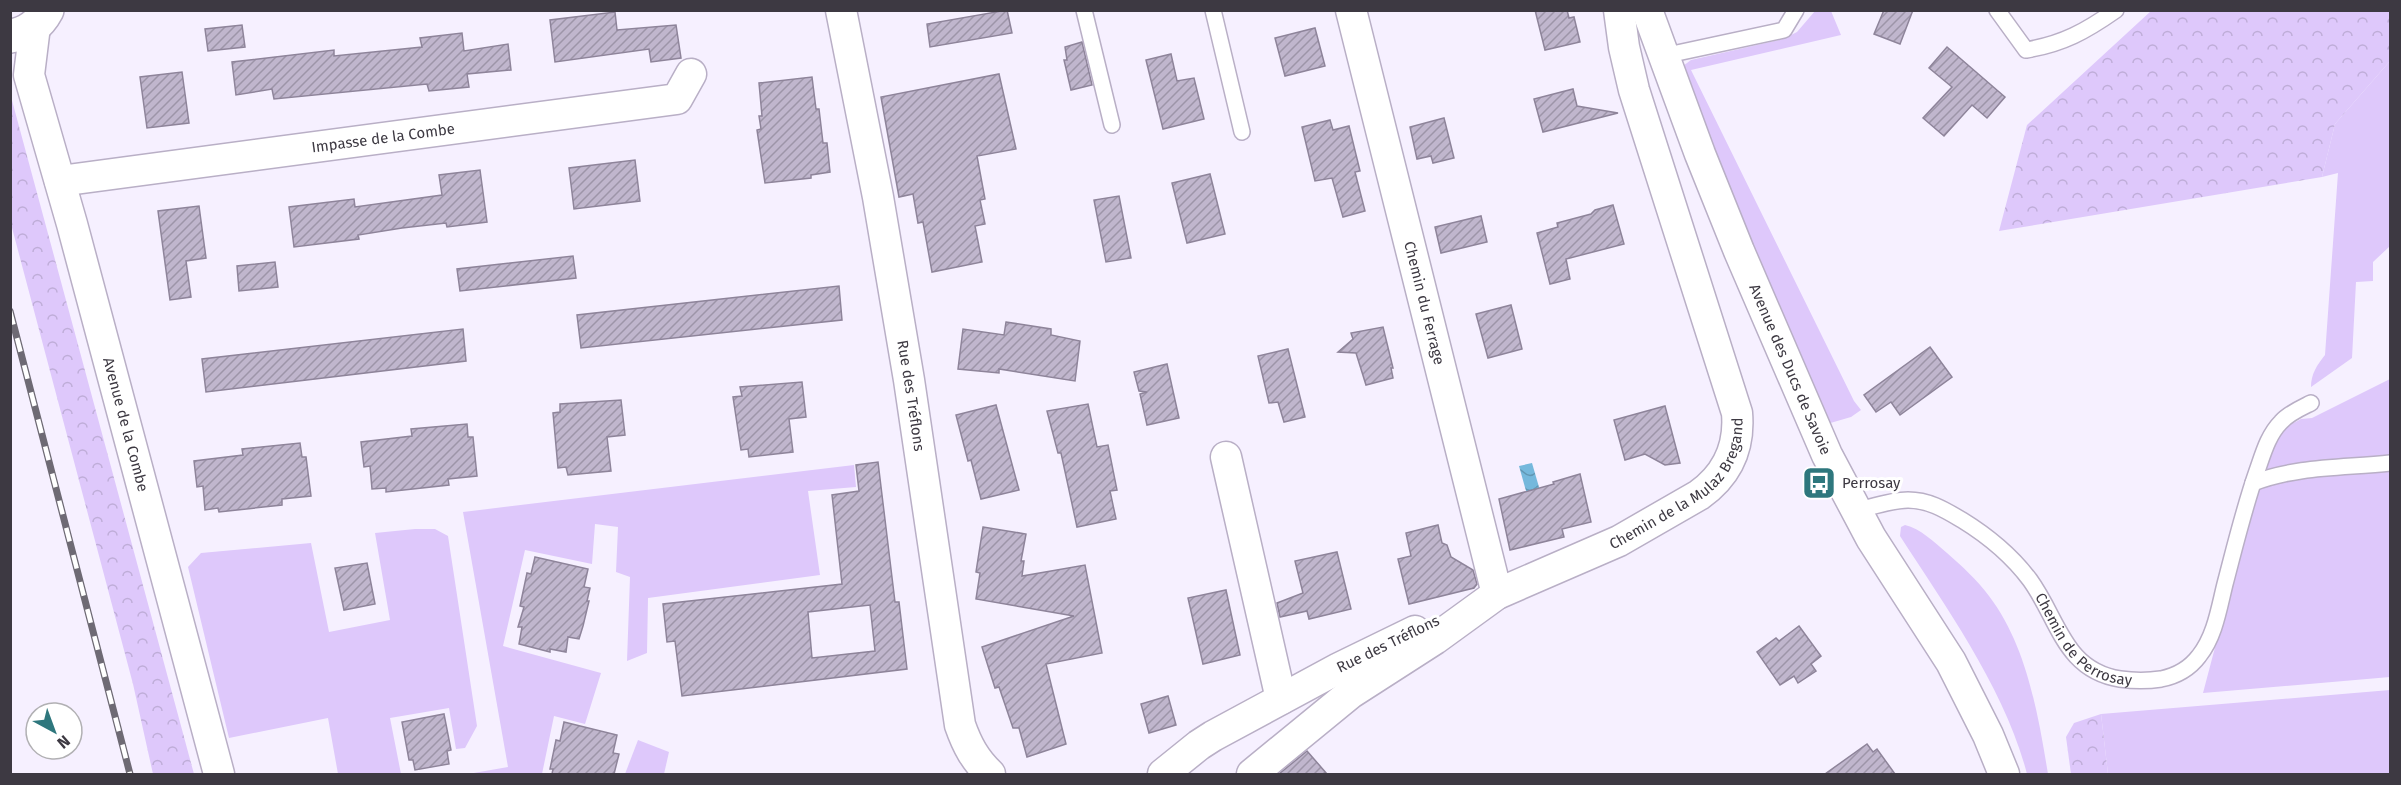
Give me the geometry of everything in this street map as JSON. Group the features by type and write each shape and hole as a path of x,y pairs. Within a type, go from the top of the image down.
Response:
{"street":[{"name":"Rue des Tréflons","path":"842,10 878,197 909,380 960,725 967,746 980,765 990,774"},
{"name":"Chemin du Ferrage","path":"1351,10 1497,594"},
{"name":"Chemin de la Mulaz Bregand","path":"1252,774 1350,693 1435,639 1497,594 1620,541 1699,495 1710,487 1728,466 1737,440 1737,413 1634,90 1623,47 1619,10"},
{"name":"Avenue des Ducs de Savoie","path":"1647,10 1700,154 1779,348 1827,455 1855,511 1950,662 1988,735 2004,774"},
{"name":"Avenue de la Combe","path":"30,75 38,21"},
{"name":"Avenue de la Combe","path":"10,50 30,75 219,774"},
{"name":"Impasse de la Combe","path":"60,181 677,99 691,74"},
{"path":"1226,457 1281,699"},
{"name":"Rue des Tréflons","path":"1163,774 1199,745 1281,699 1459,610 1497,594"}],"lane":[{"path":"1084,10 1112,125"},
{"path":"1212,10 1242,132"},
{"path":"1663,56 1784,30 1796,10"},
{"path":"1997,10 2026,50 2044,47 2084,32 2116,10"},
{"name":"Chemin de Perrosay","path":"1855,511 1906,500 1923,501 1939,506 1978,530 2012,559 2030,580 2060,634 2083,664 2109,677 2145,680 2174,675 2199,657 2208,642 2253,483 2271,435 2281,422 2311,403"},
{"path":"2253,483 2271,475 2290,472 2391,463"}],"green space":[{"path":"1815,11 1831,11 1841,35 1691,70 1854,401 1861,410 1851,417 1827,424 1753,251 1683,66 1691,60 1783,39 1797,32"},
{"path":"2151,11 2390,11 2390,61 2335,124 2322,177 1999,231 2027,125"},
{"path":"2390,61 2390,246 2373,262 2373,281 2356,282 2352,358 2311,387 2315,370 2325,355 2338,173 2322,177 2335,124"},
{"path":"10,93 194,774 153,774 133,684 11,224"},
{"path":"2390,379 2390,677 2203,693 2253,503 2278,437 2288,426 2301,419 2312,418"},
{"path":"854,465 856,487 808,491 820,575 648,598 647,653 627,661 630,577 616,572 618,527 595,524 592,564 525,550 503,646 601,673 585,724 554,716 542,774 468,774 508,767 463,512"},
{"path":"1905,525 1927,536 1958,563 1984,590 2002,616 2013,636 2029,681 2048,774 2027,774 2017,742 1990,681 1955,621 1900,536 1901,527"},
{"path":"435,529 448,536 477,726 465,748 456,749 449,708 390,718 401,774 338,774 328,718 229,738 188,567 201,553 311,543 329,632 390,620 375,533"},
{"path":"2390,690 2390,774 2108,774 2101,714"},
{"path":"2101,714 2108,774 2071,774 2066,737 2074,723"},
{"path":"638,740 669,752 664,774 625,774"}],"water":[{"path":"1532,463 1541,494 1528,498 1519,466"}],"building":[{"path":"1007,10 1012,33 930,47 927,24"},
{"path":"1535,10 1567,10 1569,18 1574,17 1580,42 1545,50"},
{"path":"1884,10 1913,10 1900,44 1874,34"},
{"path":"615,12 617,30 676,25 681,58 651,62 649,49 555,62 550,20"},
{"path":"242,25 245,47 208,51 205,29"},
{"path":"1315,28 1325,66 1285,76 1275,38"},
{"path":"462,33 464,51 508,44 511,70 467,74 469,87 429,91 427,84 274,99 272,89 236,95 232,62 334,50 334,56 422,47 420,38"},
{"path":"1082,42 1092,85 1071,90 1064,60 1067,60 1065,47"},
{"path":"1947,47 2005,97 1987,118 1972,105 1944,136 1923,118 1952,87 1929,68"},
{"path":"1171,54 1177,81 1194,78 1204,119 1163,129 1146,60"},
{"path":"182,72 189,123 147,128 140,77"},
{"path":"999,74 1016,149 977,156 985,199 980,200 985,224 975,226 982,262 932,272 923,222 918,223 913,194 899,197 881,97"},
{"path":"812,77 823,143 827,143 830,172 811,175 811,178 765,183 757,130 761,129 759,116 762,116 759,83"},
{"path":"1573,89 1577,106 1618,113 1543,132 1534,99"},
{"path":"1444,118 1454,158 1433,163 1431,156 1417,159 1410,127"},
{"path":"1330,120 1333,130 1349,126 1360,171 1355,172 1365,211 1343,217 1332,178 1315,181 1302,127"},
{"path":"635,160 640,201 574,209 569,168"},
{"path":"480,170 487,222 447,227 446,223 402,228 358,235 359,239 294,247 289,207 354,199 355,207 442,195 439,175"},
{"path":"1210,174 1225,234 1187,243 1172,183"},
{"path":"1119,196 1131,258 1106,262 1094,200"},
{"path":"1613,205 1624,244 1566,259 1570,279 1550,284 1537,233 1558,227 1557,223 1591,214 1595,210"},
{"path":"199,206 206,258 186,261 191,297 170,300 158,211"},
{"path":"1481,216 1487,242 1441,253 1435,227"},
{"path":"573,256 576,278 460,291 457,269"},
{"path":"275,262 278,287 239,291 237,266"},
{"path":"839,286 842,320 581,348 577,315"},
{"path":"1511,305 1522,349 1488,358 1476,314"},
{"path":"1006,322 1051,329 1051,335 1080,341 1075,381 999,369 999,373 958,369 963,329 1004,335"},
{"path":"1383,327 1393,368 1391,368 1393,378 1366,385 1356,353 1338,352 1353,339 1351,333"},
{"path":"463,329 466,361 206,392 202,359"},
{"path":"1930,347 1952,377 1900,415 1891,402 1876,412 1864,395"},
{"path":"1288,349 1305,417 1284,422 1278,402 1269,403 1258,356"},
{"path":"1167,364 1179,418 1147,425 1140,394 1147,392 1139,391 1134,372"},
{"path":"802,382 806,417 789,419 793,452 749,457 748,449 741,450 733,397 742,396 740,387"},
{"path":"621,400 625,435 607,437 611,471 568,475 566,467 558,468 553,413 560,412 560,404"},
{"path":"1088,404 1097,447 1108,445 1117,490 1110,491 1116,519 1077,527 1061,453 1058,453 1047,411"},
{"path":"996,405 1019,490 981,499 956,415"},
{"path":"1665,406 1680,463 1665,465 1645,454 1625,460 1614,420"},
{"path":"467,424 468,437 473,437 477,476 448,479 449,485 386,492 386,488 372,489 370,466 364,467 361,442 412,436 411,429"},
{"path":"300,443 302,457 306,457 311,496 282,499 282,505 219,512 218,508 205,510 203,486 197,487 194,461 243,455 242,449"},
{"path":"878,462 895,602 899,602 907,669 682,696 675,641 667,642 663,604 842,584 832,495 859,491 856,465","holes":["870,605 875,651 812,658 808,612"]},
{"path":"1580,474 1591,522 1562,529 1564,537 1510,550 1499,499 1554,484 1553,482"},
{"path":"1438,525 1442,543 1447,545 1451,557 1473,570 1477,584 1474,588 1409,604 1398,559 1411,556 1406,533"},
{"path":"983,527 1026,534 1021,561 1024,561 1022,576 1085,565 1102,653 1046,664 1066,744 1027,757 1019,728 1013,728 999,687 995,688 982,647 1074,616 976,599 980,573 976,572"},
{"path":"1337,552 1351,609 1309,619 1307,611 1280,617 1277,603 1303,593 1295,561"},
{"path":"535,557 588,569 584,587 590,588 587,601 589,601 583,626 579,639 568,637 566,652 550,649 550,652 519,644 522,627 518,627 524,607 520,606 527,573 531,574"},
{"path":"367,563 375,604 344,610 335,568"},
{"path":"1226,590 1240,655 1203,664 1188,598"},
{"path":"1799,626 1821,656 1811,664 1816,671 1798,683 1794,676 1780,685 1757,652 1776,638 1779,641"},
{"path":"1168,696 1176,725 1149,733 1141,704"},
{"path":"444,714 451,750 447,751 449,764 415,770 413,760 409,760 402,722"},
{"path":"564,722 617,735 613,753 619,754 614,774 552,774 553,769 550,769 556,740 560,741"},
{"path":"1867,744 1873,752 1877,749 1895,774 1825,774"},
{"path":"1307,751 1327,774 1279,774"}],"railway":[{"path":"10,311 130,774"}],"place":[{"name":"Perrosay","path":"1819,483"}]}
